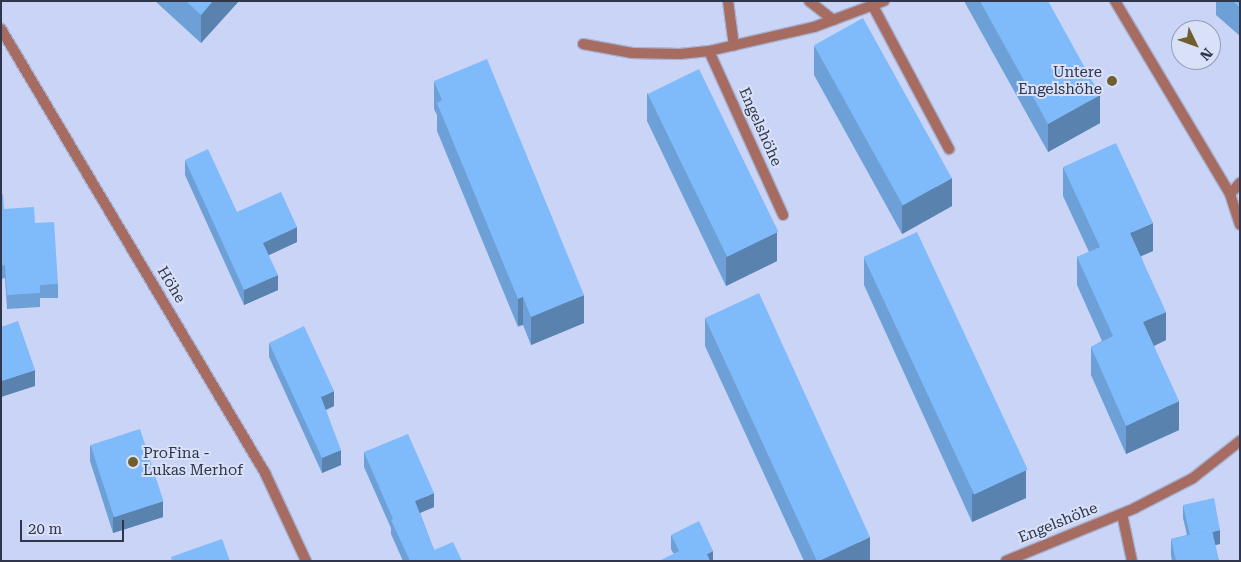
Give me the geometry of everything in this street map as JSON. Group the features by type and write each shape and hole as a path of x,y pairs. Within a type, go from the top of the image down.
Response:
{"street":[{"path":"728,1 734,46"},
{"path":"810,1 833,20"},
{"path":"583,44 632,53 680,54 709,51 814,27 884,1"},
{"path":"1115,1 1230,194 1240,224"},
{"path":"873,6 949,149"},
{"name":"Höhe","path":"1,29 265,473 306,561"},
{"name":"Engelshöhe","path":"709,51 783,215"},
{"path":"1230,194 1240,182"},
{"name":"Engelshöhe","path":"1006,561 1122,514 1193,478 1240,441"},
{"name":"Engelshöhe","path":"1122,514 1132,561"}],"building":[{"path":"186,1 213,1 201,15"},
{"path":"980,1 1048,1 1100,95 1048,124"},
{"path":"1233,1 1240,1 1240,8"},
{"path":"863,18 952,178 903,205 814,45"},
{"path":"487,59 584,295 531,317 523,297 518,299 437,103 442,100 434,81"},
{"path":"699,69 778,232 727,257 648,94"},
{"path":"1116,143 1153,223 1130,233 1166,312 1143,322 1179,401 1126,426 1091,347 1113,336 1077,257 1100,247 1063,167"},
{"path":"208,149 237,212 281,192 297,227 263,243 278,275 244,290 185,160"},
{"path":"1,194 3,194 4,209 34,207 35,223 54,222 58,284 40,285 40,293 7,295 5,265 1,266"},
{"path":"917,232 1028,469 974,494 864,257"},
{"path":"759,293 870,537 819,561 817,561 705,318"},
{"path":"18,321 35,370 1,381 1,327"},
{"path":"304,326 334,391 321,397 341,450 322,458 269,343"},
{"path":"140,429 163,501 114,517 91,445"},
{"path":"408,434 434,493 415,501 434,550 453,542 462,561 410,561 391,520 393,519 364,452"},
{"path":"1214,498 1220,530 1190,535 1183,505"},
{"path":"699,521 713,551 707,554 710,561 659,561 679,551 671,535"},
{"path":"1212,530 1219,561 1176,561 1171,539"},
{"path":"222,539 230,561 172,561 171,557"}],"place":[{"name":"Untere Engelshöhe","path":"1112,81"},
{"name":"ProFina - Lukas Merhof","path":"133,462"}]}
